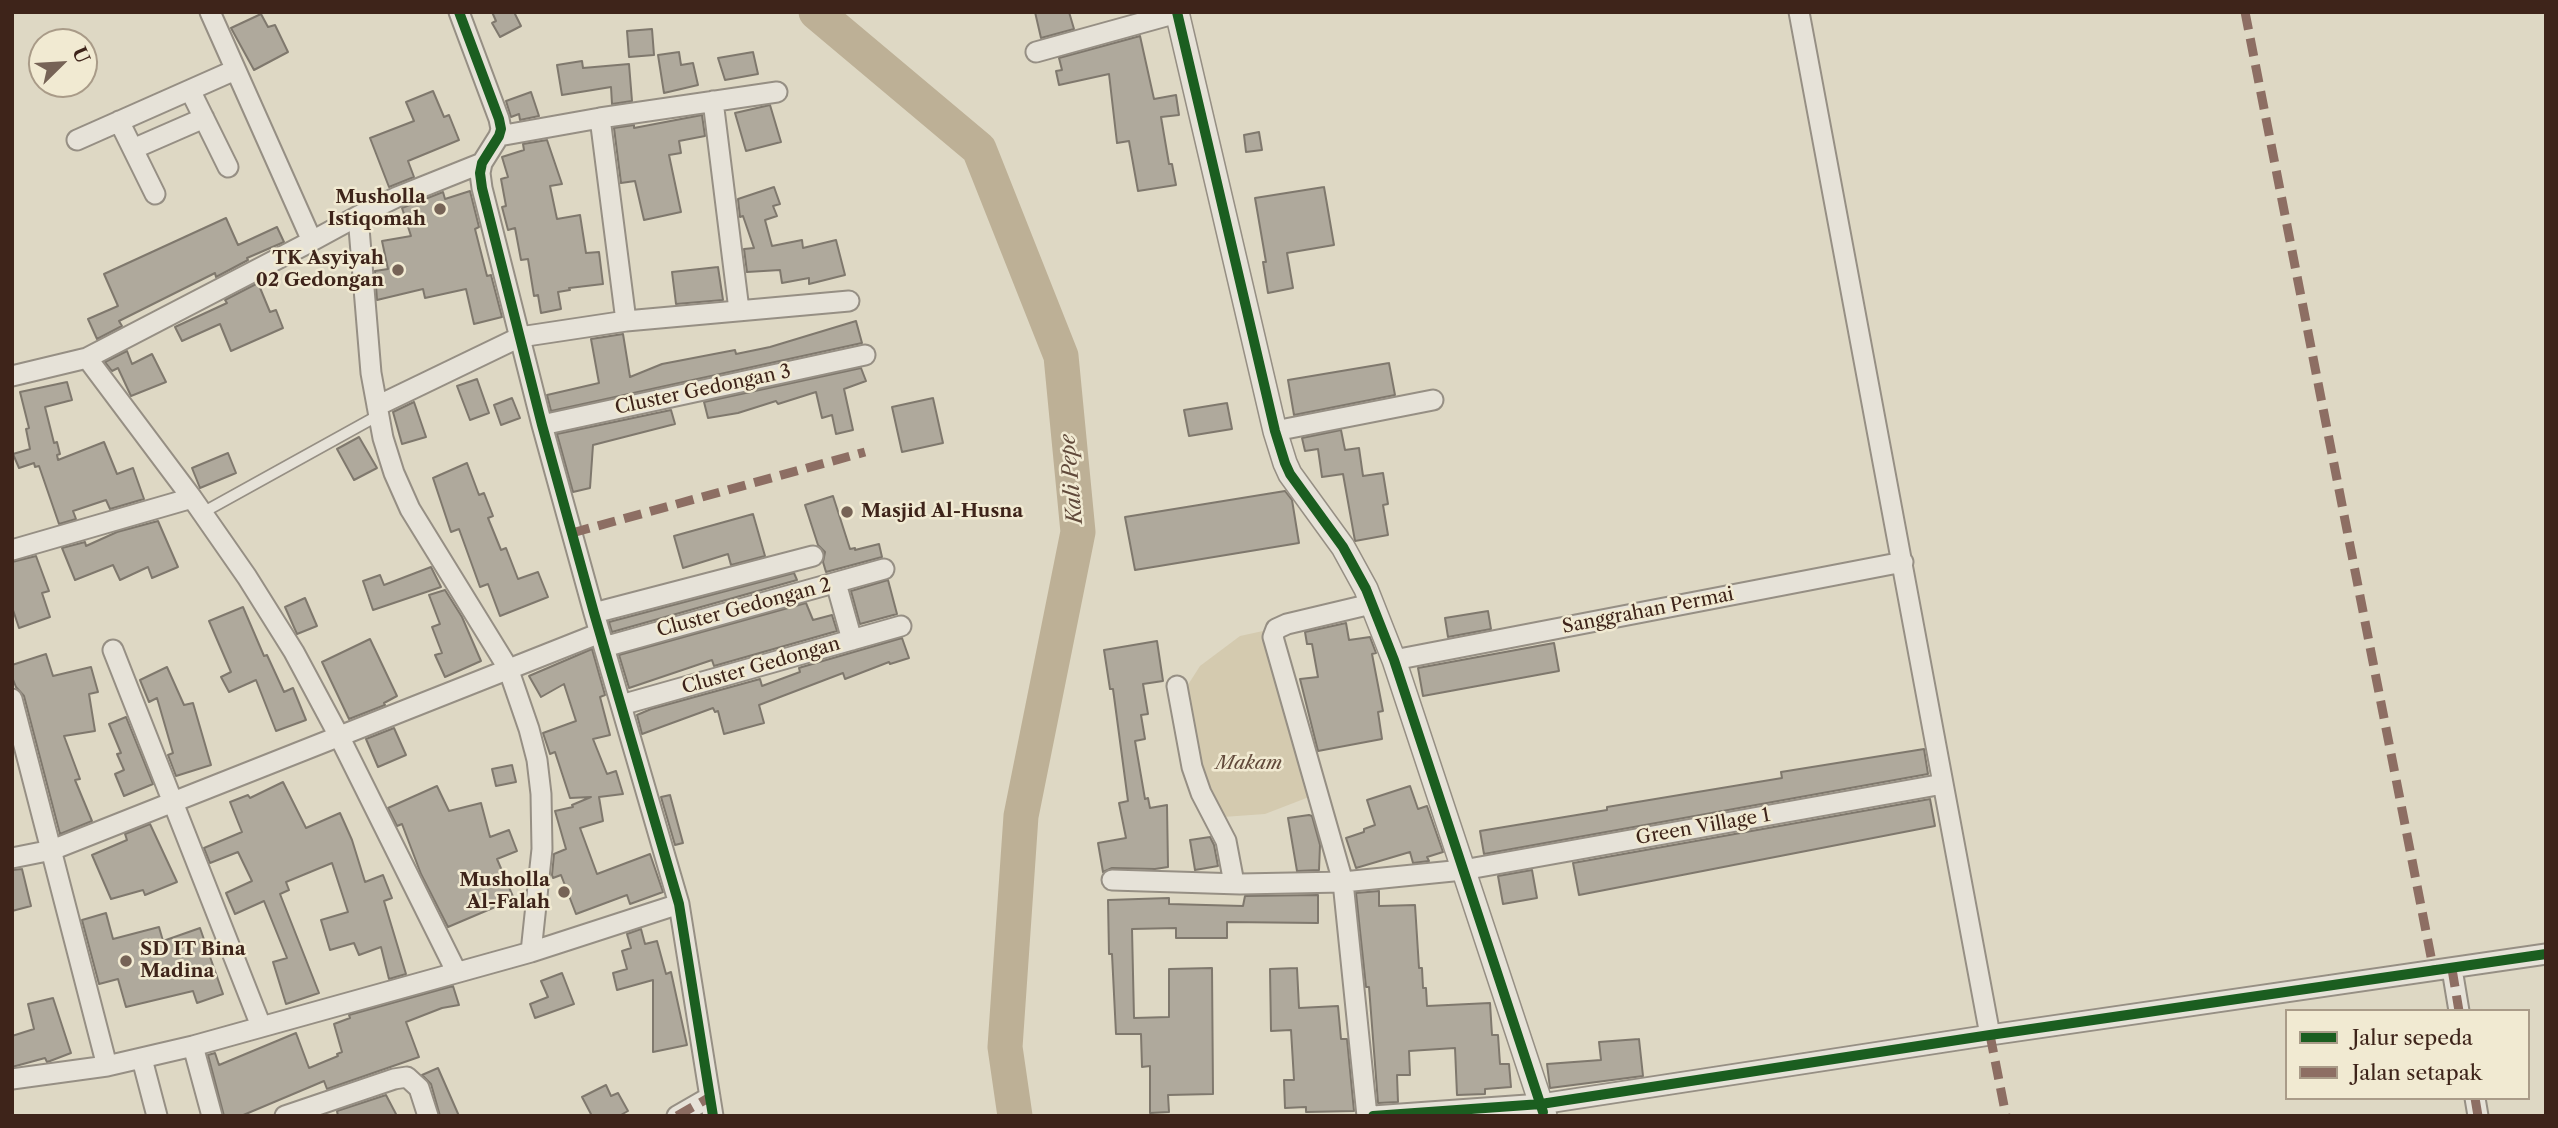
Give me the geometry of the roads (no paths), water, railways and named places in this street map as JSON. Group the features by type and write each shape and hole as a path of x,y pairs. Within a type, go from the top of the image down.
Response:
{"street":[{"path":"210,12 313,241"},
{"path":"459,12 499,120 499,136 482,163 482,188 542,425 679,904 711,1107 677,1116"},
{"path":"1036,51 1177,12 1275,432 1290,474 1343,547 1394,660 1543,1110"},
{"path":"1799,12 1990,1035"},
{"path":"77,140 235,70"},
{"path":"190,90 228,167"},
{"path":"499,136 778,92"},
{"path":"713,101 740,310"},
{"path":"133,149 204,118"},
{"path":"600,118 626,321"},
{"path":"119,121 155,194"},
{"path":"12,376 87,358 358,216 397,197 482,163"},
{"path":"358,216 371,373 394,473 411,509 508,668 529,729 541,794 542,849 531,951"},
{"path":"378,411 520,337 626,321 849,301"},
{"name":"Cluster Gedongan 3","path":"542,425 865,355"},
{"path":"87,358 197,505 294,652 340,736 456,971"},
{"path":"1275,432 1433,400"},
{"path":"12,550 197,505"},
{"path":"594,613 813,556"},
{"name":"Sanggrahan Permai","path":"1394,660 1903,562"},
{"name":"Cluster Gedongan 2","path":"12,858 52,850 508,668 602,640 884,569"},
{"path":"836,583 852,640"},
{"path":"1367,1116 1343,882 1273,637 1276,629 1287,624 1371,604"},
{"name":"Cluster Gedongan","path":"621,705 901,626"},
{"path":"113,650 261,1026"},
{"path":"1177,686 1192,766 1201,793 1226,841 1234,883"},
{"path":"12,699 107,1066"},
{"name":"Green Village 1","path":"1112,880 1343,882 1463,870 1943,784"},
{"path":"12,1079 107,1066 193,1046 531,951 679,904"},
{"path":"1373,1116 1543,1110 1990,1035 2546,954"},
{"path":"2452,969 2459,1009"},
{"path":"193,1046 212,1116"},
{"path":"142,1059 157,1116"},
{"path":"285,1116 329,1109 394,1079 407,1077 419,1088 428,1116"}],"lane":[{"path":"197,505 378,411"}],"waterway":[{"name":"Kali Pepe","path":"816,12 979,149 1061,356 1078,532 1021,816 1005,1047 1015,1116"}],"place":[{"name":"Musholla Istiqomah","path":"440,209"},
{"name":"TK Asyiyah 02 Gedongan","path":"398,270"},
{"name":"Masjid Al-Husna","path":"847,512"},
{"name":"Musholla Al-Falah","path":"564,892"},
{"name":"SD IT Bina Madina","path":"126,961"}],"park label":[{"name":"Makam","path":"1249,764"}]}
